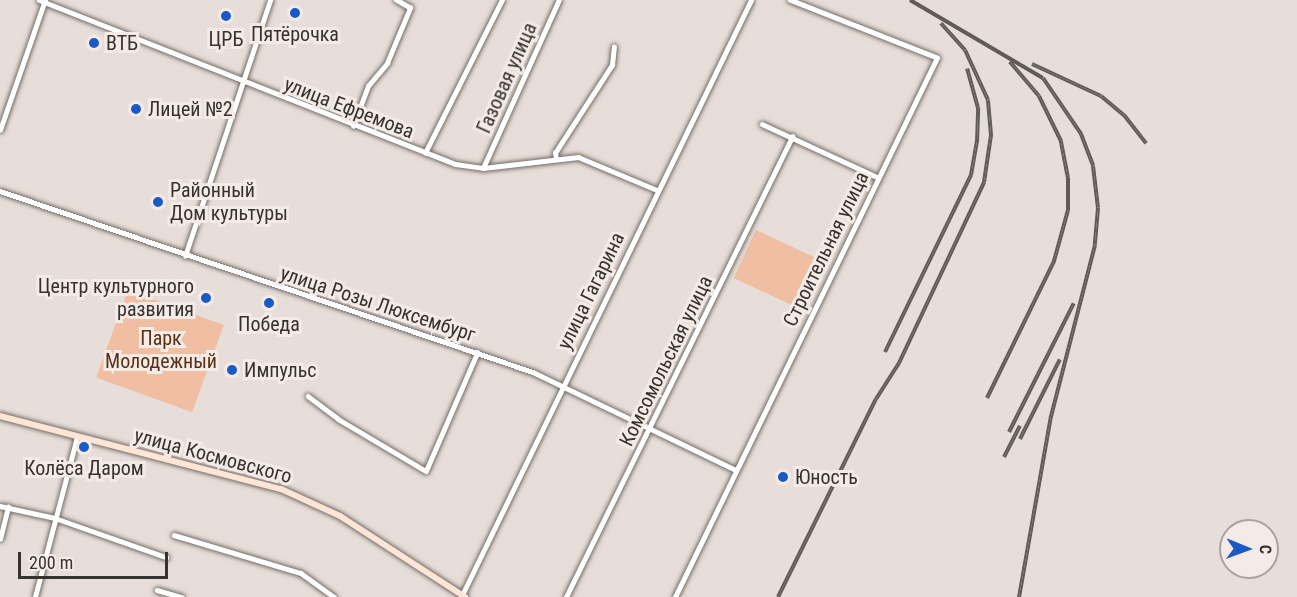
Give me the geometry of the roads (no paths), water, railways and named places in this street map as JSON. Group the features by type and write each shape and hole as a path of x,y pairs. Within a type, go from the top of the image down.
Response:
{"main road":[{"name":"улица Космовского","path":"0,416 281,489 340,516 463,596"}],"street":[{"path":"184,256 270,0"},
{"path":"353,126 368,86 387,63 410,8 396,0"},
{"path":"425,153 502,0"},
{"name":"Газовая улица","path":"483,168 559,0"},
{"name":"улица Гагарина","path":"463,596 563,384 751,0"},
{"name":"Строительная улица","path":"675,597 937,58 790,0"},
{"path":"0,130 43,1"},
{"name":"улица Ефремова","path":"43,1 353,126 454,164 483,168 556,159 588,160 657,190"},
{"path":"556,159 555,153 612,65 614,47"},
{"path":"762,124 878,177"},
{"name":"Комсомольская улица","path":"566,597 792,137"},
{"name":"улица Розы Люксембург","path":"0,191 184,256 477,352 563,384 736,470"},
{"path":"308,396 338,419 426,471 477,352"},
{"path":"34,597 77,437"},
{"path":"0,506 55,518 166,557"},
{"path":"0,539 8,507"},
{"path":"174,535 301,573 334,597"},
{"path":"157,590 182,597"}],"railway":[{"path":"910,0 1043,78 1081,134 1093,166 1098,208 1095,245 1051,416 1019,597"},
{"path":"778,597 876,399 899,363 984,182 991,135 988,100 965,50 941,23"},
{"path":"987,398 1054,261 1068,210 1068,178 1061,141 1039,96 1010,62"},
{"path":"1032,64 1101,96 1124,115 1146,143"},
{"path":"885,352 971,175 977,142 978,108 967,68"},
{"path":"1009,432 1074,303"},
{"path":"1020,439 1060,359"},
{"path":"1004,457 1020,426"}],"place":[{"name":"Пятёрочка","path":"295,13"},
{"name":"ЦРБ","path":"226,16"},
{"name":"ВТБ","path":"94,43"},
{"name":"Лицей №2","path":"136,109"},
{"name":"Районный Дом культуры","path":"158,202"},
{"name":"Центр культурного развития","path":"206,298"},
{"name":"Победа","path":"269,303"},
{"name":"Импульс","path":"232,370"},
{"name":"Колёса Даром","path":"84,447"},
{"name":"Юность","path":"783,477"}],"park label":[{"name":"Парк Молодежный","path":"161,350"}]}
